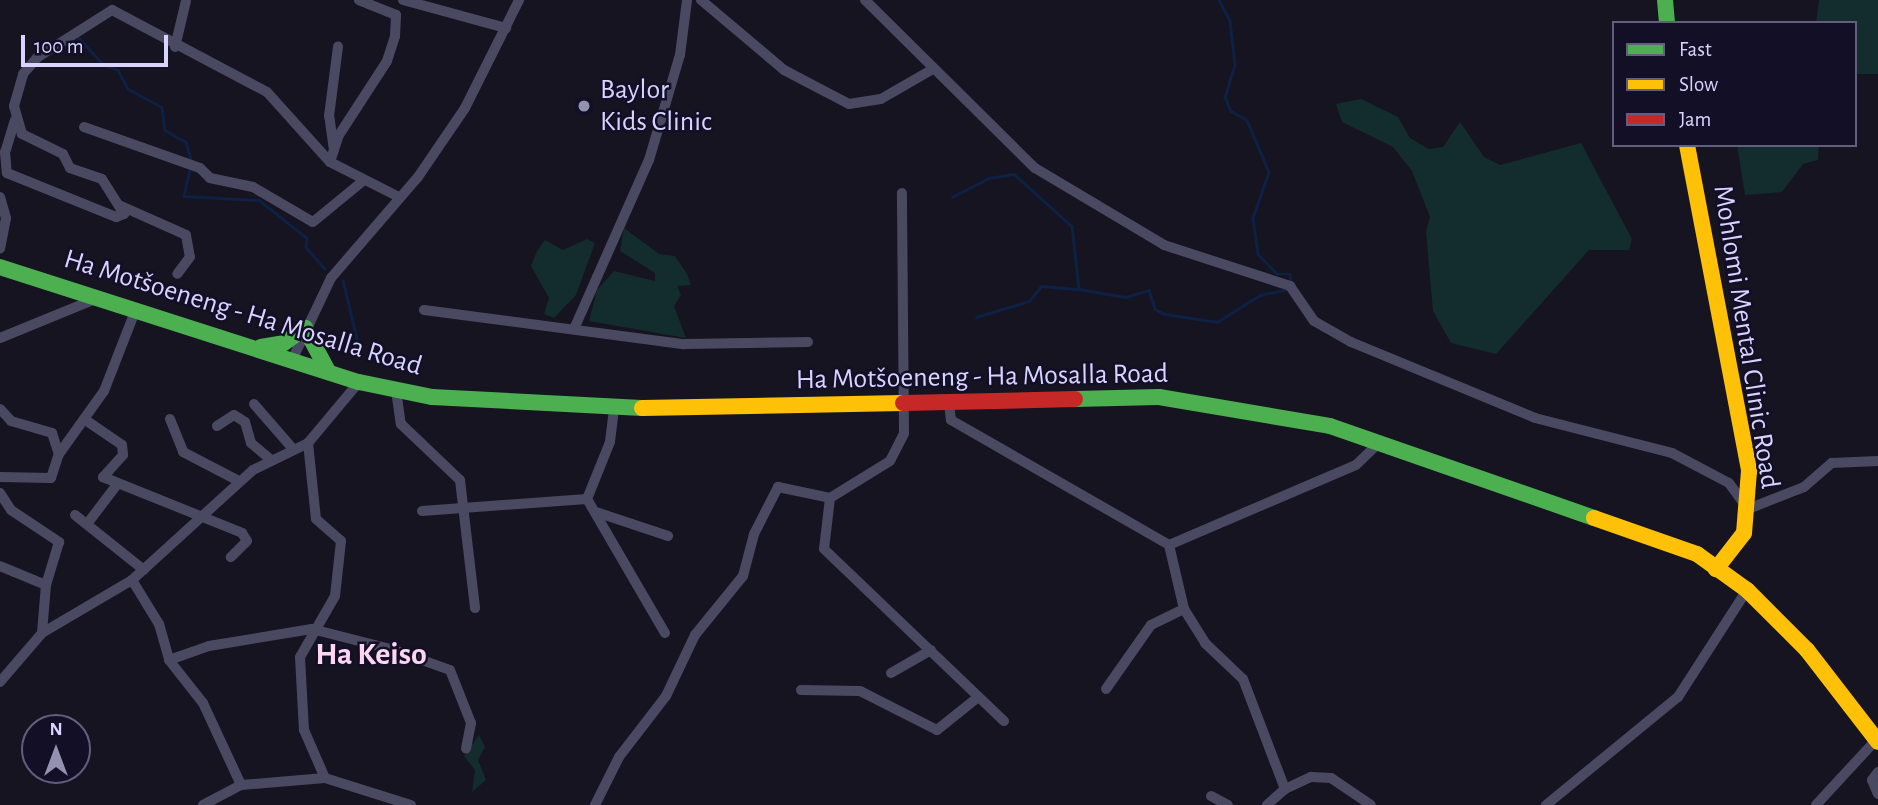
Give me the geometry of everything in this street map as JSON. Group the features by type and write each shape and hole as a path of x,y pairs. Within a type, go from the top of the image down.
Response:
{"main road":[{"path":"1665,0 1667,21"},
{"name":"Mohlomi Mental Clinic Road","path":"1687,147 1749,471 1744,533 1716,569"},
{"name":"Ha Motšoeneng - Ha Mosalla Road","path":"0,267 100,296 359,382 532,409 906,404 1159,397 1272,412 1378,444 1697,554 1747,590 1807,650 1877,741"},
{"path":"259,348 284,343 305,328 328,371"}],"street":[{"path":"330,162 334,150 387,61 395,36 397,15 359,0"},
{"path":"403,0 506,28"},
{"path":"293,358 331,278 399,197 465,108 519,0"},
{"path":"574,329 649,160 680,55 687,0"},
{"path":"701,0 784,70 849,103 881,99 933,69"},
{"path":"864,0 1035,168 1128,226 1164,245 1290,286 1314,321 1461,388 1535,418 1672,453 1730,483 1748,509 1804,487 1832,463 1878,461"},
{"path":"175,47 186,1"},
{"path":"15,120 22,134 63,154 70,168 102,179 121,205 124,214 116,218 1,172 15,120 23,74 38,57 112,9 175,47 267,92 330,162 399,197"},
{"path":"334,150 329,116 338,47"},
{"path":"85,127 200,167 210,178 253,187 313,222 363,181"},
{"path":"595,805 619,757 666,696 695,635 743,576 754,534 778,487 830,498 890,461 904,433 906,404 902,193"},
{"path":"0,197 6,218 0,248"},
{"path":"121,205 186,235 190,257 177,274"},
{"path":"0,338 100,296"},
{"path":"0,477 51,478 59,454 104,391 136,309"},
{"path":"424,310 684,344 808,342"},
{"path":"0,682 42,633 132,580 239,481 270,458 308,443 359,382"},
{"path":"397,390 401,424 460,480 475,608"},
{"path":"949,402 951,420 1169,545 1184,608 1205,643 1243,679 1284,789"},
{"path":"254,404 293,449"},
{"path":"0,409 11,421 52,433 59,454"},
{"path":"587,499 610,442 614,409"},
{"path":"217,426 234,415 245,422 251,443 270,458"},
{"path":"84,419 122,445 123,455 103,477 116,486 151,491 242,533 247,541 231,557"},
{"path":"170,419 183,452 239,481"},
{"path":"308,443 316,519 341,541 335,596 312,629 300,657 304,730 325,778"},
{"path":"1169,545 1356,465 1378,444"},
{"path":"87,524 116,486"},
{"path":"0,493 11,510 60,542 46,585 42,633"},
{"path":"830,498 824,549 1004,721"},
{"path":"422,511 464,512 517,500 587,499"},
{"path":"587,499 597,512 665,633"},
{"path":"597,512 668,536"},
{"path":"75,515 144,570"},
{"path":"0,566 46,585"},
{"path":"132,580 159,624 169,660 203,702 241,785"},
{"path":"1546,805 1678,697 1747,590"},
{"path":"1105,689 1151,625 1184,608"},
{"path":"169,660 209,646 312,629 450,670 471,723 466,749"},
{"path":"891,673 931,650"},
{"path":"801,690 860,691 937,730 977,698"},
{"path":"1816,805 1877,741"},
{"path":"1878,772 1872,780 1878,794"},
{"path":"1267,805 1284,789 1311,777 1331,778 1371,805"},
{"path":"203,805 241,785 325,778 411,805"},
{"path":"1210,796 1228,805"}],"green space":[{"path":"1819,0 1878,0 1878,74 1857,74 1857,21 1816,21"},
{"path":"1361,99 1398,117 1410,138 1429,149 1443,147 1460,122 1484,157 1500,165 1581,143 1632,239 1629,250 1589,250 1496,354 1451,343 1433,311 1426,232 1430,217 1412,171 1393,147 1342,122 1336,104"},
{"path":"1737,147 1819,147 1818,160 1803,164 1782,192 1745,195"},
{"path":"624,228 659,254 675,256 687,274 691,285 677,286 681,295 674,306 686,338 589,321 597,290 614,271 655,281 655,273 620,251"},
{"path":"587,239 595,243 576,295 554,318 544,314 549,298 531,266 537,251 545,240 563,250"},
{"path":"479,735 485,747 478,760 486,780 472,792 475,770 464,756"}],"waterway":[{"path":"1219,0 1230,21 1235,65 1225,97 1231,111 1247,120 1269,172 1253,218 1258,254 1277,274 1290,274 1291,284"},
{"path":"77,36 103,64 118,70 128,89 162,107 165,130 186,142 192,163"},
{"path":"190,170 184,196 259,200 307,238 306,247 325,269"},
{"path":"952,197 989,178 1014,174 1072,226 1079,289 1126,297 1149,290 1155,309 1165,314 1217,322 1260,295 1288,289"},
{"path":"343,280 358,343"},
{"path":"976,317 1029,301 1041,286 1078,289"}],"traffic: fast":[{"path":"1665,0 1667,21"},
{"path":"0,267 359,382 432,397 642,408"},
{"path":"305,328 328,371"},
{"path":"261,347 284,343 305,328"},
{"path":"1075,399 1159,397 1330,426 1594,518"}],"traffic: slow":[{"path":"1687,147 1749,471 1744,533 1716,569"},
{"path":"642,408 903,403"},
{"path":"1594,518 1697,554 1747,590 1807,650 1878,742"}],"traffic: jam":[{"path":"903,403 1075,399"}],"place":[{"name":"Baylor Kids Clinic","path":"584,106"}],"district":[{"name":"Ha Keiso","path":"371,654"}]}
